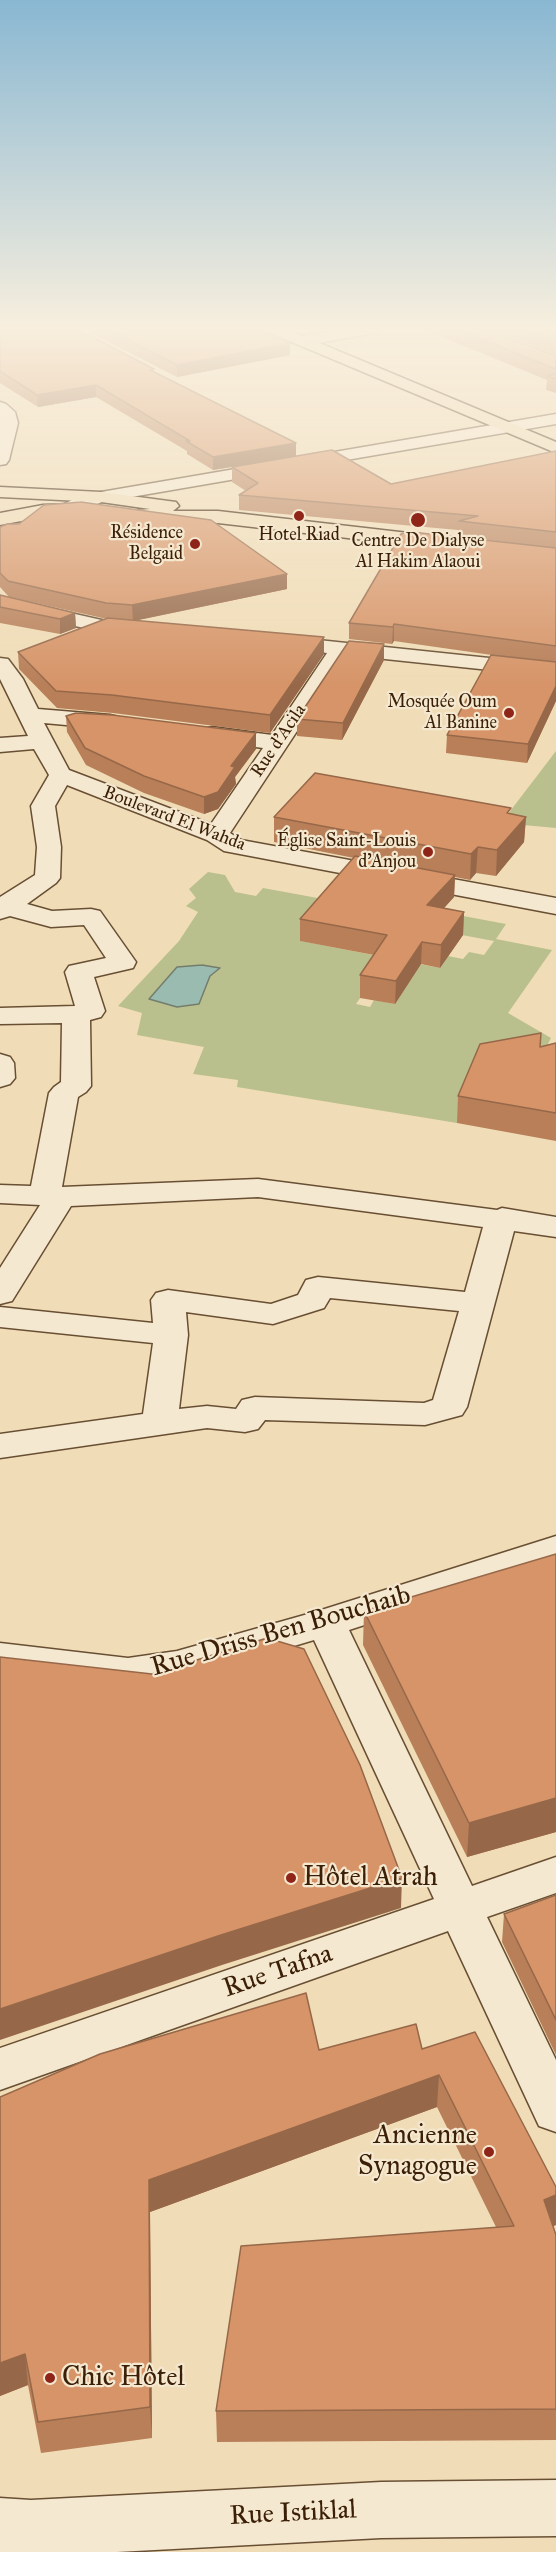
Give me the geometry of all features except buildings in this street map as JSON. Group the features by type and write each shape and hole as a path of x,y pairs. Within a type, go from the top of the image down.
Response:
{"main road":[{"path":"0,492 101,497 191,509 218,517"},
{"path":"0,492 13,498 16,507 14,511 0,519"},
{"path":"0,519 66,510 112,510 182,517 218,517 461,545"}],"street":[{"path":"298,448 320,459"},
{"path":"66,510 82,502 101,497 386,448"},
{"path":"0,603 106,627 154,631"},
{"path":"69,641 106,627"},
{"path":"260,640 556,671"},
{"name":"Rue d'Acila","path":"216,835 342,647"},
{"path":"2,907 47,878 49,847 43,806 61,775 50,759 7,663"},
{"path":"31,715 136,725"},
{"path":"196,732 278,743"},
{"path":"0,746 43,741"},
{"name":"Boulevard El Wahda","path":"61,775 216,835 233,846 556,906"},
{"path":"0,1016 76,1014 92,1011 79,972 123,962 91,917 51,919 2,907"},
{"path":"0,1294 53,1197 64,1093 76,1086 76,1014"},
{"path":"0,1063 0,1078"},
{"path":"0,1194 53,1197 258,1188 502,1218 556,1227"},
{"path":"0,1446 207,1417 245,1421 255,1408 425,1414 449,1407 502,1218"},
{"path":"160,1423 171,1335 168,1300 273,1314 312,1301 318,1287 478,1303"},
{"path":"0,1317 171,1335"},
{"name":"Rue Driss Ben Bouchaib","path":"0,1657 128,1673 153,1671 326,1623 556,1549"},
{"path":"326,1623 556,2111"},
{"name":"Rue Tafna","path":"0,2069 556,1875"},
{"name":"Rue Istiklal","path":"20,2535 381,2510 556,2508"}],"green space":[{"path":"556,751 556,828 501,823"},
{"path":"208,872 225,875 235,892 256,896 263,888 334,901 394,903 506,924 496,939 552,950 508,1013 551,1038 539,1061 478,1071 457,1123 237,1087 238,1080 193,1074 204,1047 137,1035 142,1013 118,1006 179,941 198,912 186,906 196,898 189,889","holes":["327,910 494,941 484,955 469,952 463,959 448,956 440,968 301,941","202,965 219,968 210,976 198,1004 150,999 177,967","371,982 395,1004 374,1000 370,1007 356,1004"]}],"water":[{"path":"202,965 220,968 210,976 199,1004 177,1007 149,999 177,967"}],"place":[{"name":"Hotel Riad","path":"299,516"},
{"name":"Centre De Dialyse Al Hakim Alaoui","path":"418,520"},
{"name":"Résidence Belgaid","path":"195,544"},
{"name":"Mosquée Oum Al Banine","path":"509,713"},
{"name":"Église Saint-Louis d'Anjou","path":"428,852"},
{"name":"Hôtel Atrah","path":"291,1878"},
{"name":"Ancienne Synagogue","path":"489,2152"},
{"name":"Chic Hôtel","path":"50,2378"}]}
